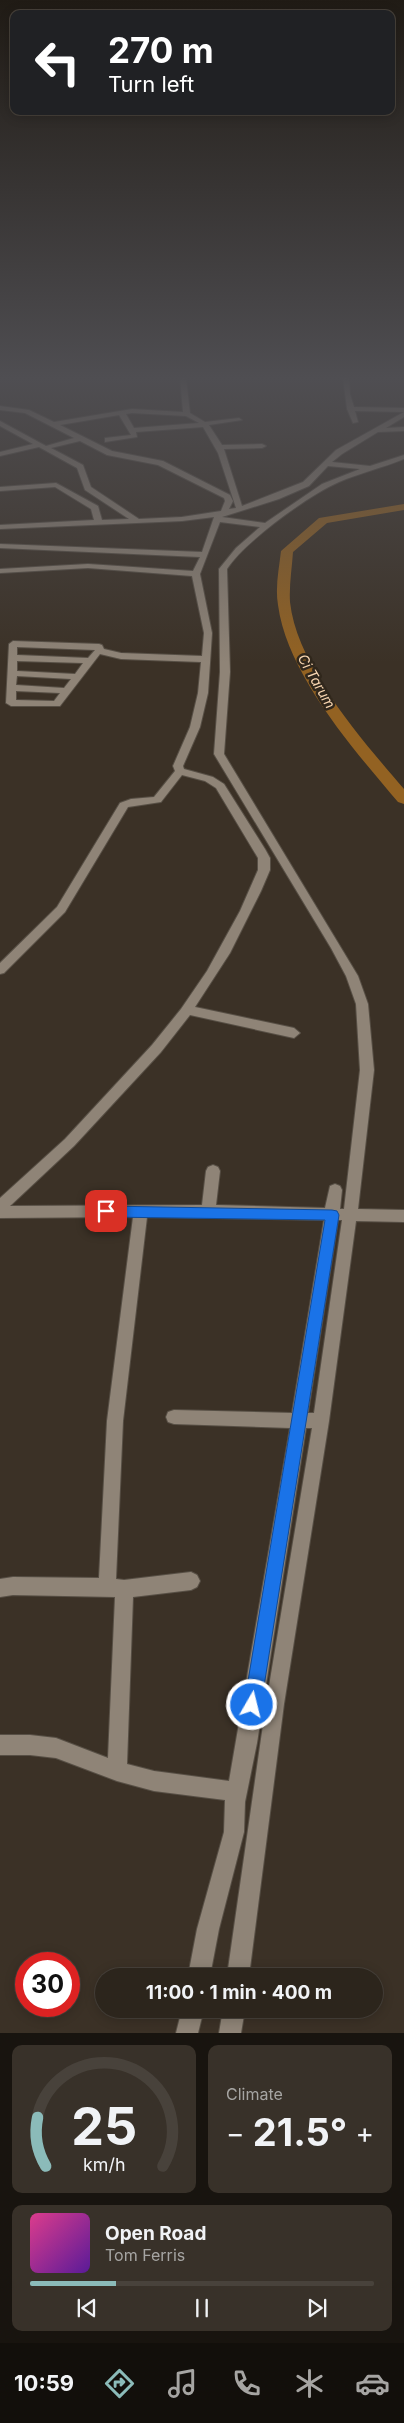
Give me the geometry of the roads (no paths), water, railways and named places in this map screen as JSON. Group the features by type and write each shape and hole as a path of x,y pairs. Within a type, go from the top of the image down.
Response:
{"street":[{"path":"82,473 88,488 137,521"},
{"path":"0,970 61,909 124,805 131,802 157,800 180,771 178,761 194,727 202,703 208,633 196,574 206,555 221,515 229,501 225,495 180,473"},
{"path":"227,473 240,509"},
{"path":"0,527 221,515 270,500 306,484 317,473"},
{"path":"239,1968 275,1704 321,1421 350,1216 368,1070 362,1004 352,976 219,751 225,672 223,569 228,558 238,548 326,485 361,473"},
{"path":"306,484 326,485"},
{"path":"0,489 56,485 94,507 99,523"},
{"path":"221,515 268,526"},
{"path":"0,546 206,555"},
{"path":"81,566 85,550"},
{"path":"0,571 81,566 196,574"},
{"path":"100,651 97,652 57,704 11,703 13,644 99,647 100,651 121,656 205,659"},
{"path":"0,666 90,661"},
{"path":"13,666 79,677"},
{"path":"12,688 68,691"},
{"path":"0,1206 20,1191 79,1133 170,1032 187,1010 231,937 262,877 265,864 260,849 218,784 180,771"},
{"path":"187,1010 294,1033"},
{"path":"208,1211 213,1171"},
{"path":"201,1968 208,1929 234,1832 237,1792 247,1743 335,1190"},
{"path":"116,1771 115,1421 141,1211"},
{"path":"0,1212 208,1211 404,1216"},
{"path":"174,1417 321,1421"},
{"path":"0,1588 13,1586 115,1588 191,1581"},
{"path":"0,1745 30,1745 56,1748 116,1771 154,1781 237,1792"},
{"path":"187,2033 191,2018"},
{"path":"230,2033 232,2018"}],"waterway":[{"name":"Ci Tarum","path":"404,507 323,520 287,551 283,595 292,634 303,660 317,685 369,758 404,799"}]}
